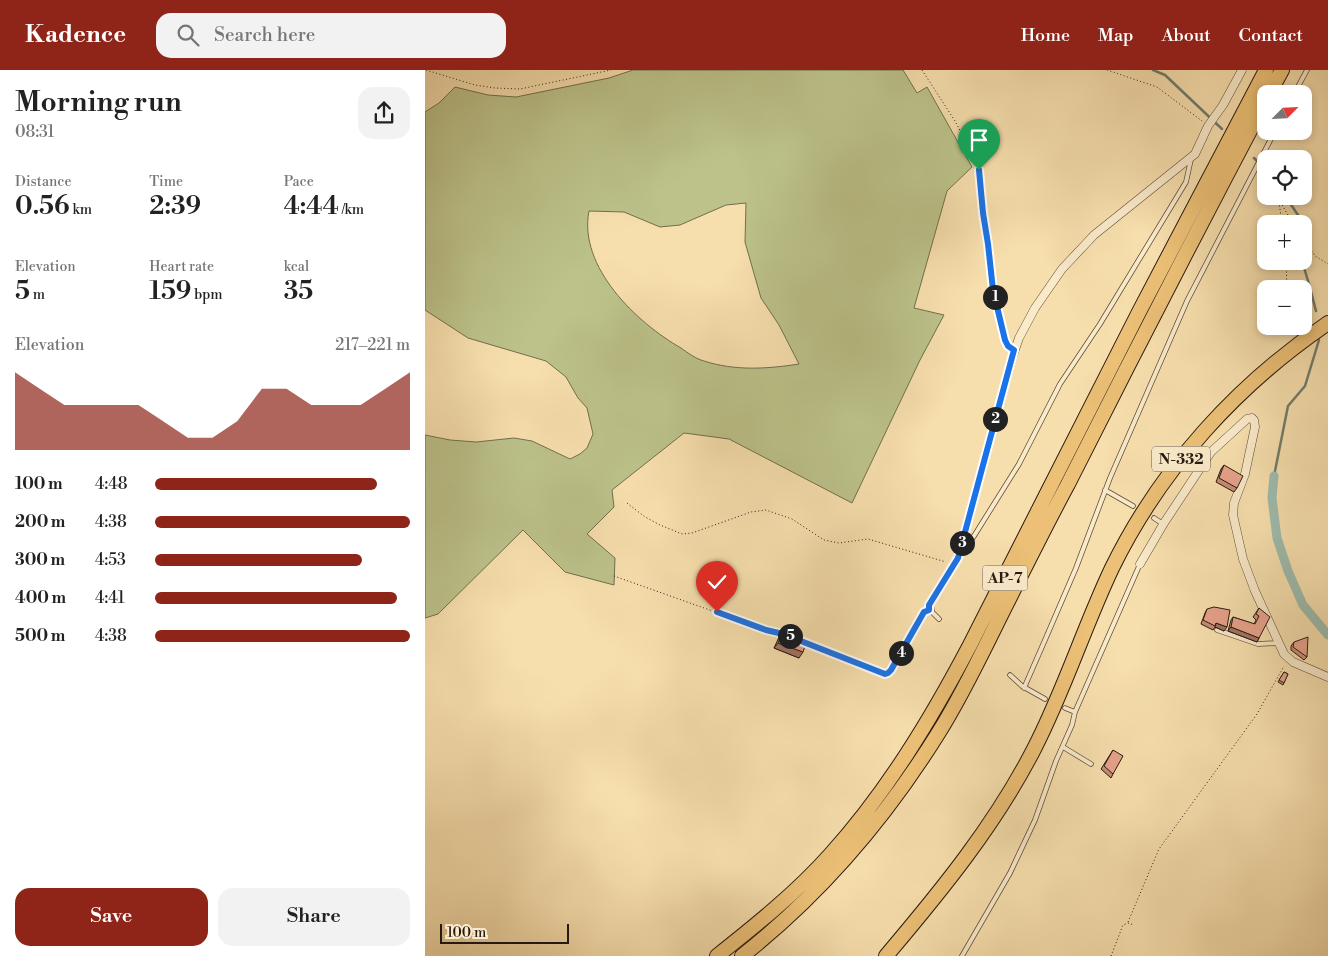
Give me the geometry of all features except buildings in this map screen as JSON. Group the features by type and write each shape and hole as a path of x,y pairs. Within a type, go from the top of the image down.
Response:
{"highway":[{"name":"AP-7","path":"717,956 762,920 801,885 829,856 856,825 901,764 966,653 1139,312 1245,126 1266,70"},
{"path":"1274,85 1282,70"},
{"name":"AP-7","path":"1245,126 1257,111"},
{"name":"AP-7","path":"742,956 804,903 841,865 888,806 940,730 992,634 1138,345 1230,154"},
{"path":"1084,634 1089,605 1124,533 1168,466 1209,416 1251,374 1328,313"},
{"name":"N-332","path":"886,956 974,848 1009,794 1045,727 1113,568 1134,528 1165,480 1235,398 1285,354 1328,323"}],"street":[{"path":"929,610 929,605 959,555 1014,350 1041,297 1079,250 1094,235 1191,157 1200,146 1208,126 1223,106 1241,70"},
{"path":"1140,564 1163,524 1211,452 1247,419 1254,420 1255,427 1245,474 1234,503 1233,516 1243,559 1255,591 1284,654 1289,659 1328,677"}],"lane":[{"path":"1299,85 1307,70"},
{"path":"1024,688 1076,568 1105,490 1187,301 1270,140"},
{"path":"959,555 974,536 1012,475 1060,384 1105,316 1186,182 1191,157"},
{"path":"1105,490 1133,506"},
{"path":"1154,518 1163,524"},
{"path":"962,956 1010,873 1035,820 1056,761 1072,726 1075,712 1140,564"},
{"path":"929,610 939,619"},
{"path":"1217,630 1258,644 1279,643"},
{"path":"1011,675 1024,688 1045,699"},
{"path":"1065,708 1075,712"},
{"path":"1063,746 1091,764"}],"path":[{"path":"426,70 475,85 520,89 611,70"},
{"path":"922,70 955,121 977,163 993,290 1005,340 1008,346 1014,350"},
{"path":"1107,70 1157,87 1208,126"},
{"path":"1253,172 1257,175"},
{"path":"1312,251 1315,256 1328,264"},
{"path":"627,503 659,525 682,534 692,533 751,512 766,510 792,519 824,540 839,542 868,539 954,564"},
{"path":"614,576 766,630 783,634"},
{"path":"800,640 879,672 888,673 924,612 929,610"},
{"path":"1128,922 1159,849 1257,714 1289,659"},
{"path":"1111,956 1123,925 1128,923 1134,925"}],"green space":[{"path":"633,70 903,70 917,93 927,87 972,167 947,191 914,308 944,315 920,360 852,503 729,439 684,433 612,490 614,507 587,534 615,558 614,585 565,572 523,530 438,614 425,618 425,435 450,440 476,442 514,438 532,441 570,459 587,448 593,434 587,408 578,398 566,377 546,361 468,338 425,310 425,112 439,103 455,87 488,95 516,97 609,78","holes":["746,203 745,242 761,298 779,325 799,364 751,368 716,364 695,357 664,337 630,308 614,291 602,272 593,253 588,232 589,211 624,212 660,227 680,225 726,205"]}],"waterway":[{"path":"1153,70 1165,75 1222,129"},
{"path":"1254,158 1257,161"},
{"path":"1291,205 1298,215"},
{"path":"1305,270 1316,311"},
{"path":"1274,476 1288,406 1305,386 1319,340"},
{"path":"1274,476 1272,498 1277,538 1288,571 1303,605 1328,635"}],"route":[{"path":"717,612 771,632 783,634 885,674 891,670 924,612 929,610 929,605 958,558 1014,350 1008,346 1005,340 993,290 979,170"}]}
